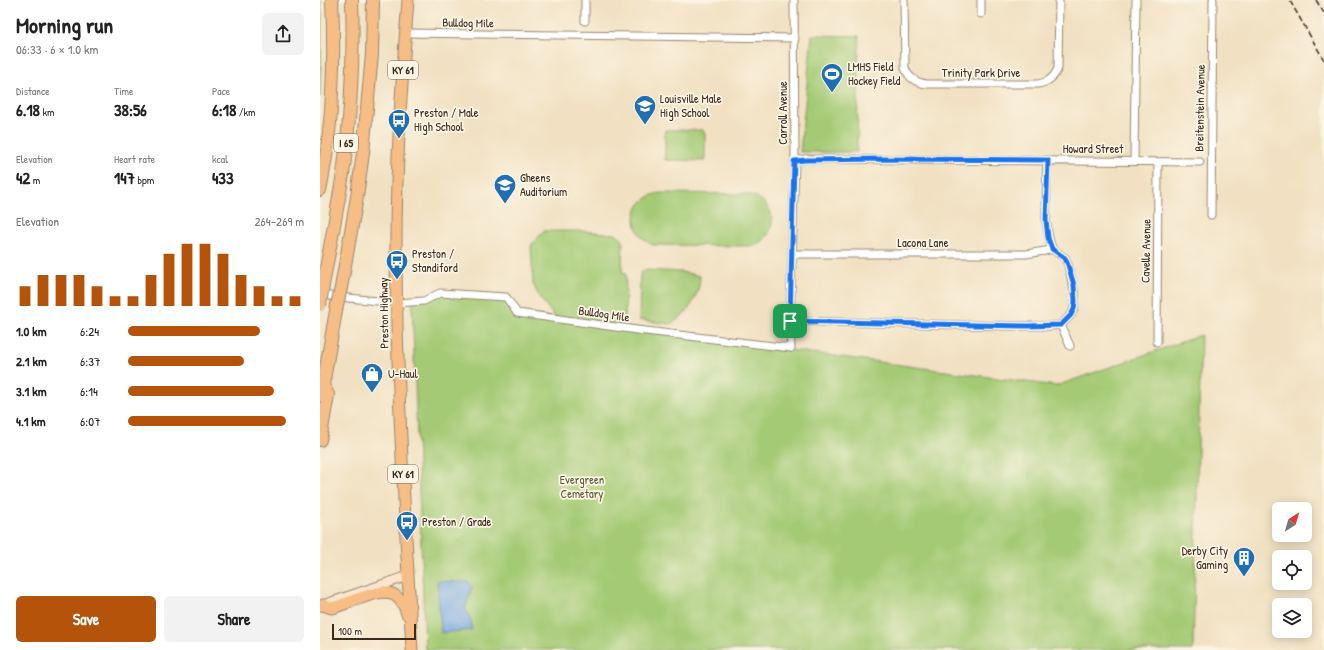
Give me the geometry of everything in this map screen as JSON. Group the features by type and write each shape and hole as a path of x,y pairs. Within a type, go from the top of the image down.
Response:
{"highway":[{"name":"I 65","path":"320,190 330,121 333,77 334,37 332,0"},
{"name":"I 65","path":"320,305 342,181 349,121 352,67 352,0"},
{"path":"320,440 328,395 322,390 356,203 363,154 372,54 373,0"}],"main road":[{"name":"Preston Highway","path":"408,0 399,140 396,220 399,372 412,650"},
{"path":"321,605 408,576"},
{"path":"321,605 332,608 378,593 390,593 398,597 402,603 410,624"}],"street":[{"path":"585,0 586,21"},
{"name":"Carroll Avenue","path":"790,321 794,161 794,0"},
{"name":"Trinity Park Drive","path":"904,0 904,61 906,71 911,78 920,83 927,84 1038,84 1045,83 1050,80 1056,74 1058,62 1059,0"},
{"path":"981,0 981,14"},
{"path":"1134,160 1136,0"},
{"name":"Breitenstein Avenue","path":"1211,215 1213,0"},
{"name":"Bulldog Mile","path":"405,33 795,38"},
{"name":"Howard Street","path":"794,161 882,159 1134,160 1158,162 1200,162"},
{"path":"790,321 1012,326 1061,325 1068,319 1074,309 1075,294 1065,258 1052,249 1047,228 1048,160"},
{"name":"Cavelle Avenue","path":"1157,342 1158,162"},
{"name":"Lacona Lane","path":"792,254 1026,254 1045,252 1052,249"},
{"path":"322,290 397,303"},
{"name":"Bulldog Mile","path":"397,303 424,301 440,293 506,297 517,313 637,330 791,348 790,321"},
{"path":"1061,325 1070,346"}],"green space":[{"path":"320,0 322,15 320,97"},
{"name":"LMHS Field Hockey Field","path":"812,35 859,36 857,152 800,152"},
{"path":"665,130 703,130 705,134 705,161 665,160"},
{"path":"660,193 745,194 756,197 764,202 770,210 772,218 771,227 767,235 760,242 750,246 653,245 644,240 638,233 635,225 635,216 637,208 642,202 650,196"},
{"path":"544,231 582,231 616,234 623,240 622,272 626,273 625,325 555,317 540,298 533,284 531,245"},
{"path":"644,270 682,272 700,276 698,291 692,304 683,316 670,324 639,320 640,274"},
{"name":"Evergreen Cemetary","path":"440,293 506,297 517,313 1056,386 1201,335 1193,650 425,650 412,302"}],"water":[{"path":"437,581 468,582 472,587 465,609 471,620 472,630 441,633"}],"railway":[{"path":"1316,0 1324,13"},
{"path":"1290,1 1324,60"}],"place":[{"name":"LMHS Field Hockey Field","path":"832,94"},
{"name":"Louisville Male High School","path":"645,126"},
{"name":"Preston / Male High School","path":"399,140"},
{"name":"Gheens Auditorium","path":"505,204"},
{"name":"Preston / Standiford","path":"397,280"},
{"name":"U-Haul","path":"372,394"},
{"name":"Preston / Grade","path":"407,542"},
{"name":"Derby City Gaming","path":"1244,578"}],"route":[{"path":"882,159 1048,160 1046,220 1048,238 1052,249 1065,258 1074,285 1075,294 1074,309 1068,319 1061,325 1012,326 790,321 794,161 882,159"}]}
